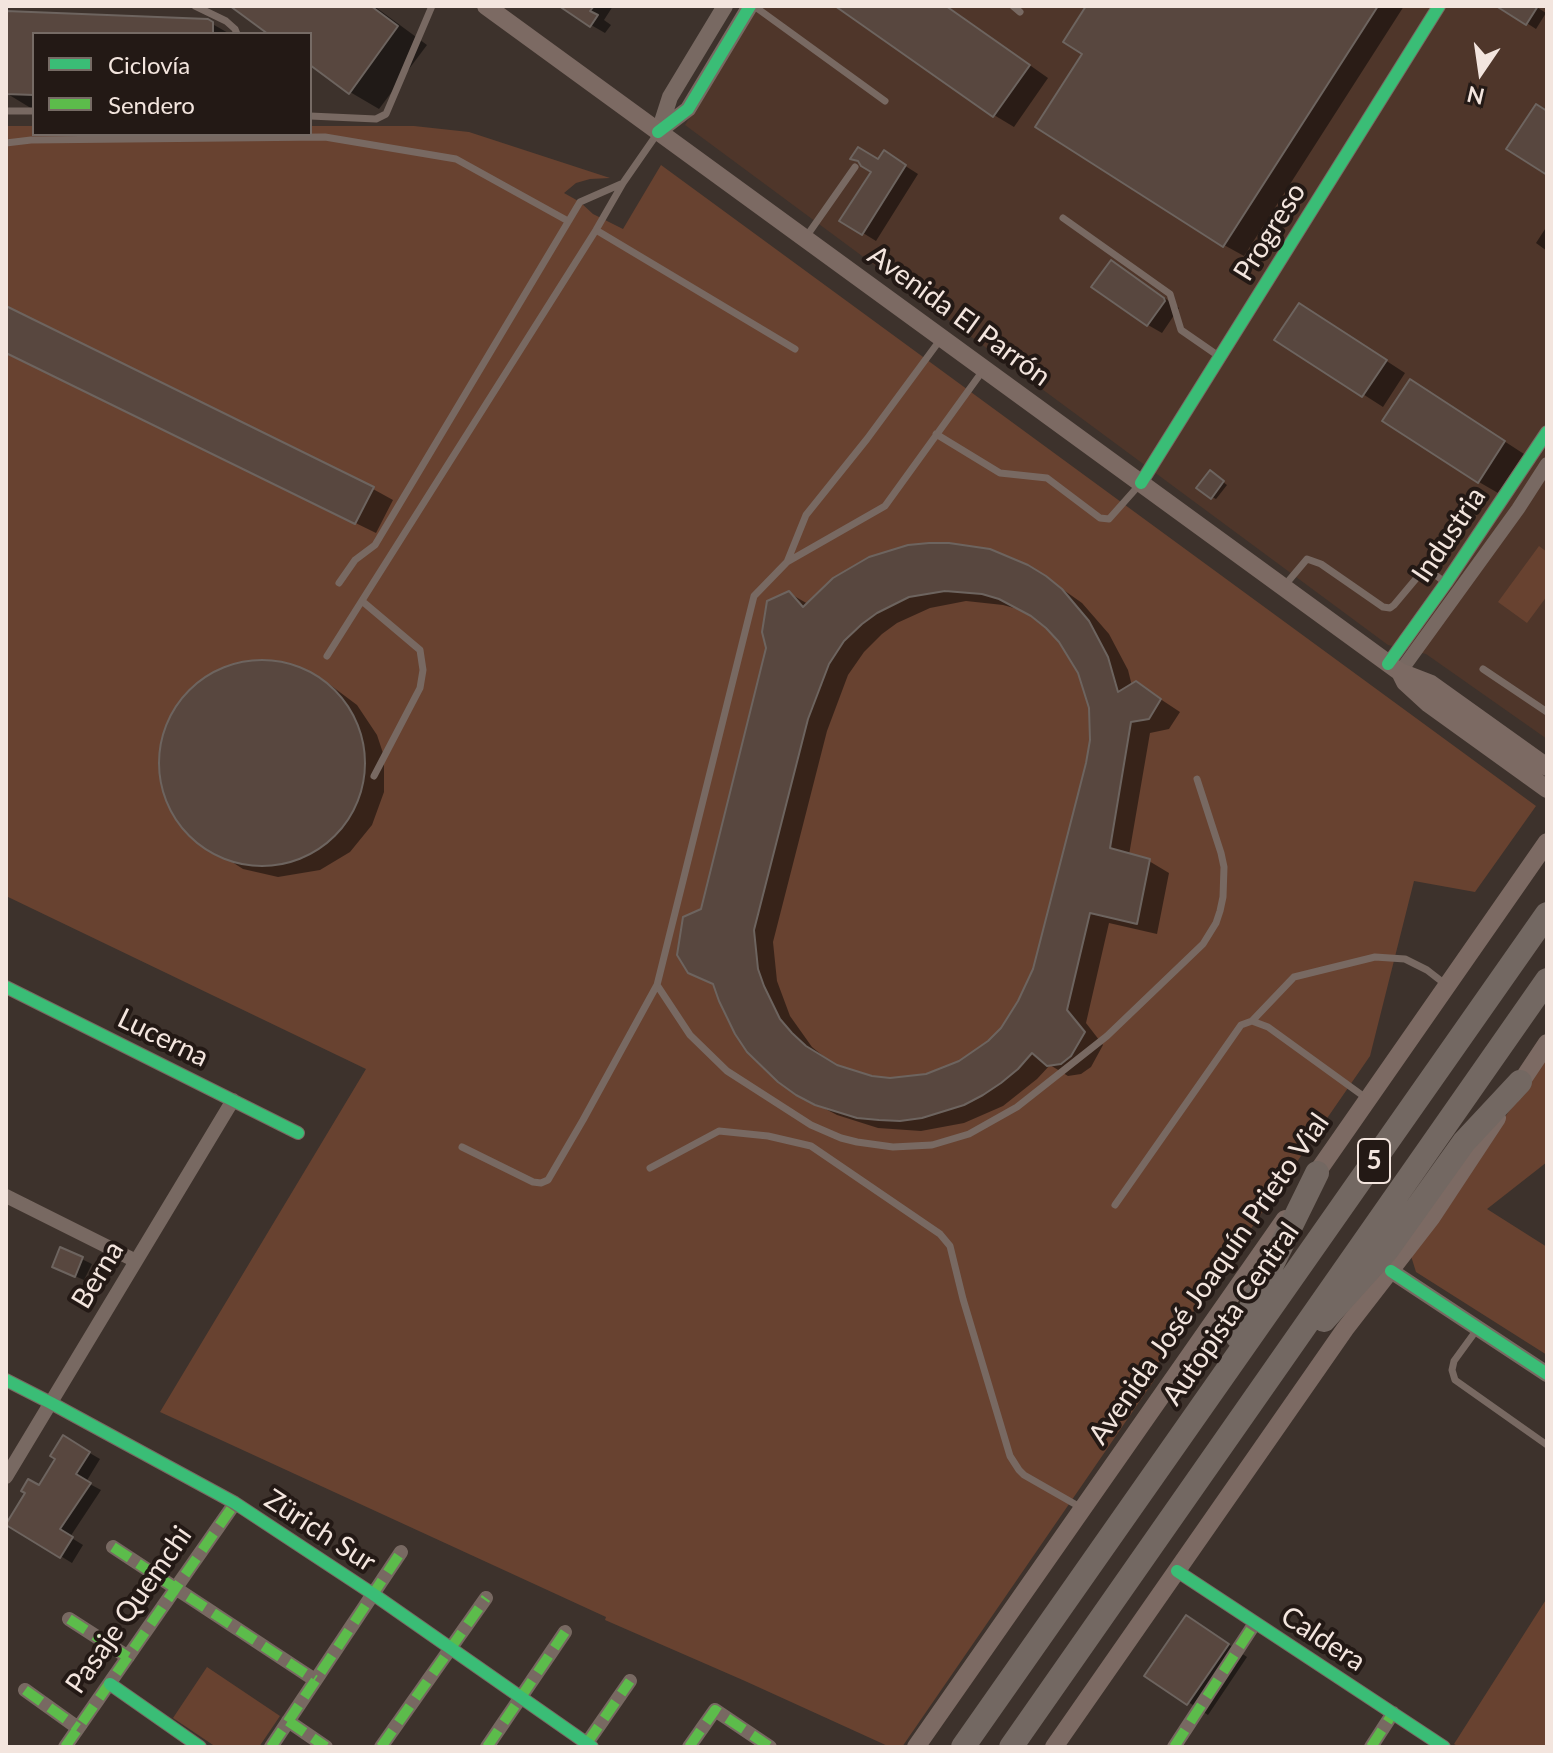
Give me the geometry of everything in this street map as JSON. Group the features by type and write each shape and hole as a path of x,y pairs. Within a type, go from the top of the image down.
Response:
{"highway":[{"name":"Autopista Central","path":"963,1747 1547,914"},
{"name":"5","path":"1011,1747 1547,980"},
{"path":"1276,1367 1387,1250 1464,1142 1520,1082"},
{"path":"1202,1408 1317,1173"}],"main road":[{"name":"Avenida El Parrón","path":"486,6 1394,668 1431,684 1547,767"},
{"name":"Avenida El Parrón","path":"1394,668 1429,704 1547,789"},
{"name":"Avenida José Joaquín Prieto Vial","path":"916,1747 1547,842"},
{"path":"1054,1747 1345,1329 1431,1218 1547,1043"}],"street":[{"path":"658,132 670,97 725,6"},
{"path":"658,132 688,109 752,6"},
{"name":"Progreso","path":"1141,483 1439,6"},
{"name":"Industria","path":"1394,668 1446,583 1547,432"},
{"name":"Industria","path":"1394,668 1518,509 1547,464"},
{"name":"Lucerna","path":"6,987 298,1133"},
{"name":"Berna","path":"6,1477 233,1100"},
{"path":"6,1196 136,1261"},
{"path":"1391,1271 1547,1374"},
{"name":"Zürich Sur","path":"6,1380 235,1503 373,1594 590,1745"},
{"name":"Pasaje Quemchi","path":"65,1747 235,1503"},
{"path":"113,1547 315,1680"},
{"path":"271,1747 401,1552"},
{"name":"Caldera","path":"1177,1571 1444,1747"},
{"path":"381,1747 486,1598"},
{"path":"69,1619 128,1657"},
{"path":"1174,1747 1255,1623"},
{"path":"487,1747 565,1632"},
{"path":"590,1745 630,1681"},
{"path":"110,1684 200,1747"},
{"path":"25,1690 78,1728"},
{"path":"689,1747 715,1710 770,1747"},
{"path":"1371,1747 1393,1713"},
{"path":"288,1721 326,1747"},
{"path":"169,1747 178,1733"}],"lane":[{"path":"195,6 226,21 236,32"},
{"path":"312,116 371,119 386,114 432,6"},
{"path":"752,6 885,101"},
{"path":"1013,6 1020,12"},
{"path":"6,111 32,111"},
{"path":"327,656 658,132"},
{"path":"6,143 31,140 325,137 456,159 568,221"},
{"path":"805,239 855,167"},
{"path":"339,583 355,560 375,545 580,202 623,183"},
{"path":"1063,218 1170,294 1181,330 1220,357"},
{"path":"596,230 795,349"},
{"path":"787,562 806,515 867,439 941,338"},
{"path":"462,1147 533,1182 548,1180 657,985 754,596 787,562 885,506 984,369"},
{"path":"936,434 1000,473 1047,478 1100,518 1109,519 1141,483"},
{"path":"1283,587 1307,559 1321,564 1383,607 1394,605 1420,574 1434,574 1446,583"},
{"path":"362,601 420,650 423,670 420,688 374,776"},
{"path":"1483,669 1547,712"},
{"path":"657,985 690,1035 727,1071 811,1125 841,1138 893,1147 932,1145 969,1134 1017,1107 1107,1036 1203,944 1220,911 1224,867 1197,779"},
{"path":"1115,1205 1241,1025 1252,1021 1294,977 1375,957 1405,959 1427,970 1447,986"},
{"path":"1252,1021 1268,1027 1368,1099"},
{"path":"650,1168 719,1131 768,1136 811,1146 940,1234 950,1246 1010,1456 1024,1475 1083,1508"},
{"path":"1478,1328 1454,1361 1452,1370 1455,1380 1547,1445"}],"shaded area":[{"path":"757,6 1547,6 1547,739 1426,654 1388,645 685,125"},
{"path":"6,126 32,126 32,136 312,136 312,126 414,126 469,132 610,178 576,183 564,193 593,214 623,229 661,165 1536,806 1475,892 1414,881 1370,1056 1150,1375 1155,1379 902,1747 890,1747 605,1620 606,1617 160,1412 366,1069 6,896"},
{"path":"1539,546 1547,552 1547,596 1527,623 1498,602"},
{"path":"1547,1055 1547,1162 1487,1209 1547,1247 1547,1355 1416,1272 1411,1256"},
{"path":"1547,1598 1547,1747 1459,1747 1454,1744"},
{"path":"207,1667 280,1716 259,1747 216,1747 173,1718"}],"building":[{"path":"230,6 371,6 398,26 349,94 312,66 312,32 265,32"},
{"path":"559,6 594,6 590,11 598,15 590,27"},
{"path":"835,6 946,6 1030,65 993,117"},
{"path":"1086,6 1378,6 1223,247 1035,127 1082,54 1063,42"},
{"path":"1496,6 1538,6 1526,25"},
{"path":"6,11 208,19 213,22 213,32 32,32 32,95 6,94"},
{"path":"1536,104 1547,111 1547,175 1506,149"},
{"path":"858,147 878,159 884,150 906,165 862,235 839,221 871,172 858,161 850,159"},
{"path":"1111,260 1164,298 1165,301 1147,326 1091,287"},
{"path":"1299,303 1387,360 1362,397 1274,340"},
{"path":"6,306 374,487 355,524 6,353"},
{"path":"1410,379 1505,441 1478,483 1382,421"},
{"path":"1210,470 1224,481 1211,499 1196,488"},
{"path":"949,543 990,549 1028,565 1062,589 1089,621 1108,657 1118,692 1136,681 1161,699 1149,719 1131,722 1110,848 1150,859 1137,924 1090,913 1067,1010 1085,1032 1071,1056 1061,1064 1047,1066 1032,1053 1001,1083 964,1105 922,1118 900,1121 857,1118 815,1105 778,1082 747,1052 735,1034 713,984 688,973 677,955 683,917 701,909 766,648 762,632 767,601 789,591 803,607 833,578 869,557 908,545","holes":["945,591 982,594 999,599 1031,616 1059,642 1078,673 1089,708 1090,740 1086,763 1033,969 1001,1028 959,1061 926,1074 890,1078 872,1076 837,1065 806,1046 780,1019 758,969 754,930 808,719 829,664 844,641 877,613 909,597"]},
{"path":"262,660 301,668 335,690 357,724 365,763 357,802 335,836 301,858 262,866 223,858 189,836 167,802 159,763 167,724 189,690 223,668"},
{"path":"60,1247 83,1257 75,1277 52,1267"},
{"path":"63,1435 90,1452 76,1474 91,1483 60,1529 73,1537 60,1558 6,1524 25,1493 21,1491 28,1479 39,1485 55,1459 50,1456"},
{"path":"1186,1615 1229,1644 1187,1705 1144,1676"}],"marked path":[{"path":"65,1747 235,1503"},
{"path":"113,1547 315,1680"},
{"path":"271,1747 401,1552"},
{"path":"381,1747 486,1598"},
{"path":"69,1619 128,1657"},
{"path":"1174,1747 1255,1623"},
{"path":"487,1747 565,1632"},
{"path":"587,1743 630,1681"},
{"path":"25,1690 78,1728"},
{"path":"689,1747 715,1710 770,1747"},
{"path":"1371,1747 1393,1713"},
{"path":"288,1721 326,1747"}],"cycle path":[{"path":"658,132 688,109 750,6"},
{"path":"1141,483 1439,6"},
{"path":"1388,664 1547,432"},
{"path":"6,987 298,1133"},
{"path":"1391,1271 1547,1374"},
{"path":"6,1380 235,1503 373,1594 592,1747"},
{"path":"1177,1571 1444,1747"},
{"path":"110,1684 200,1747"}]}
